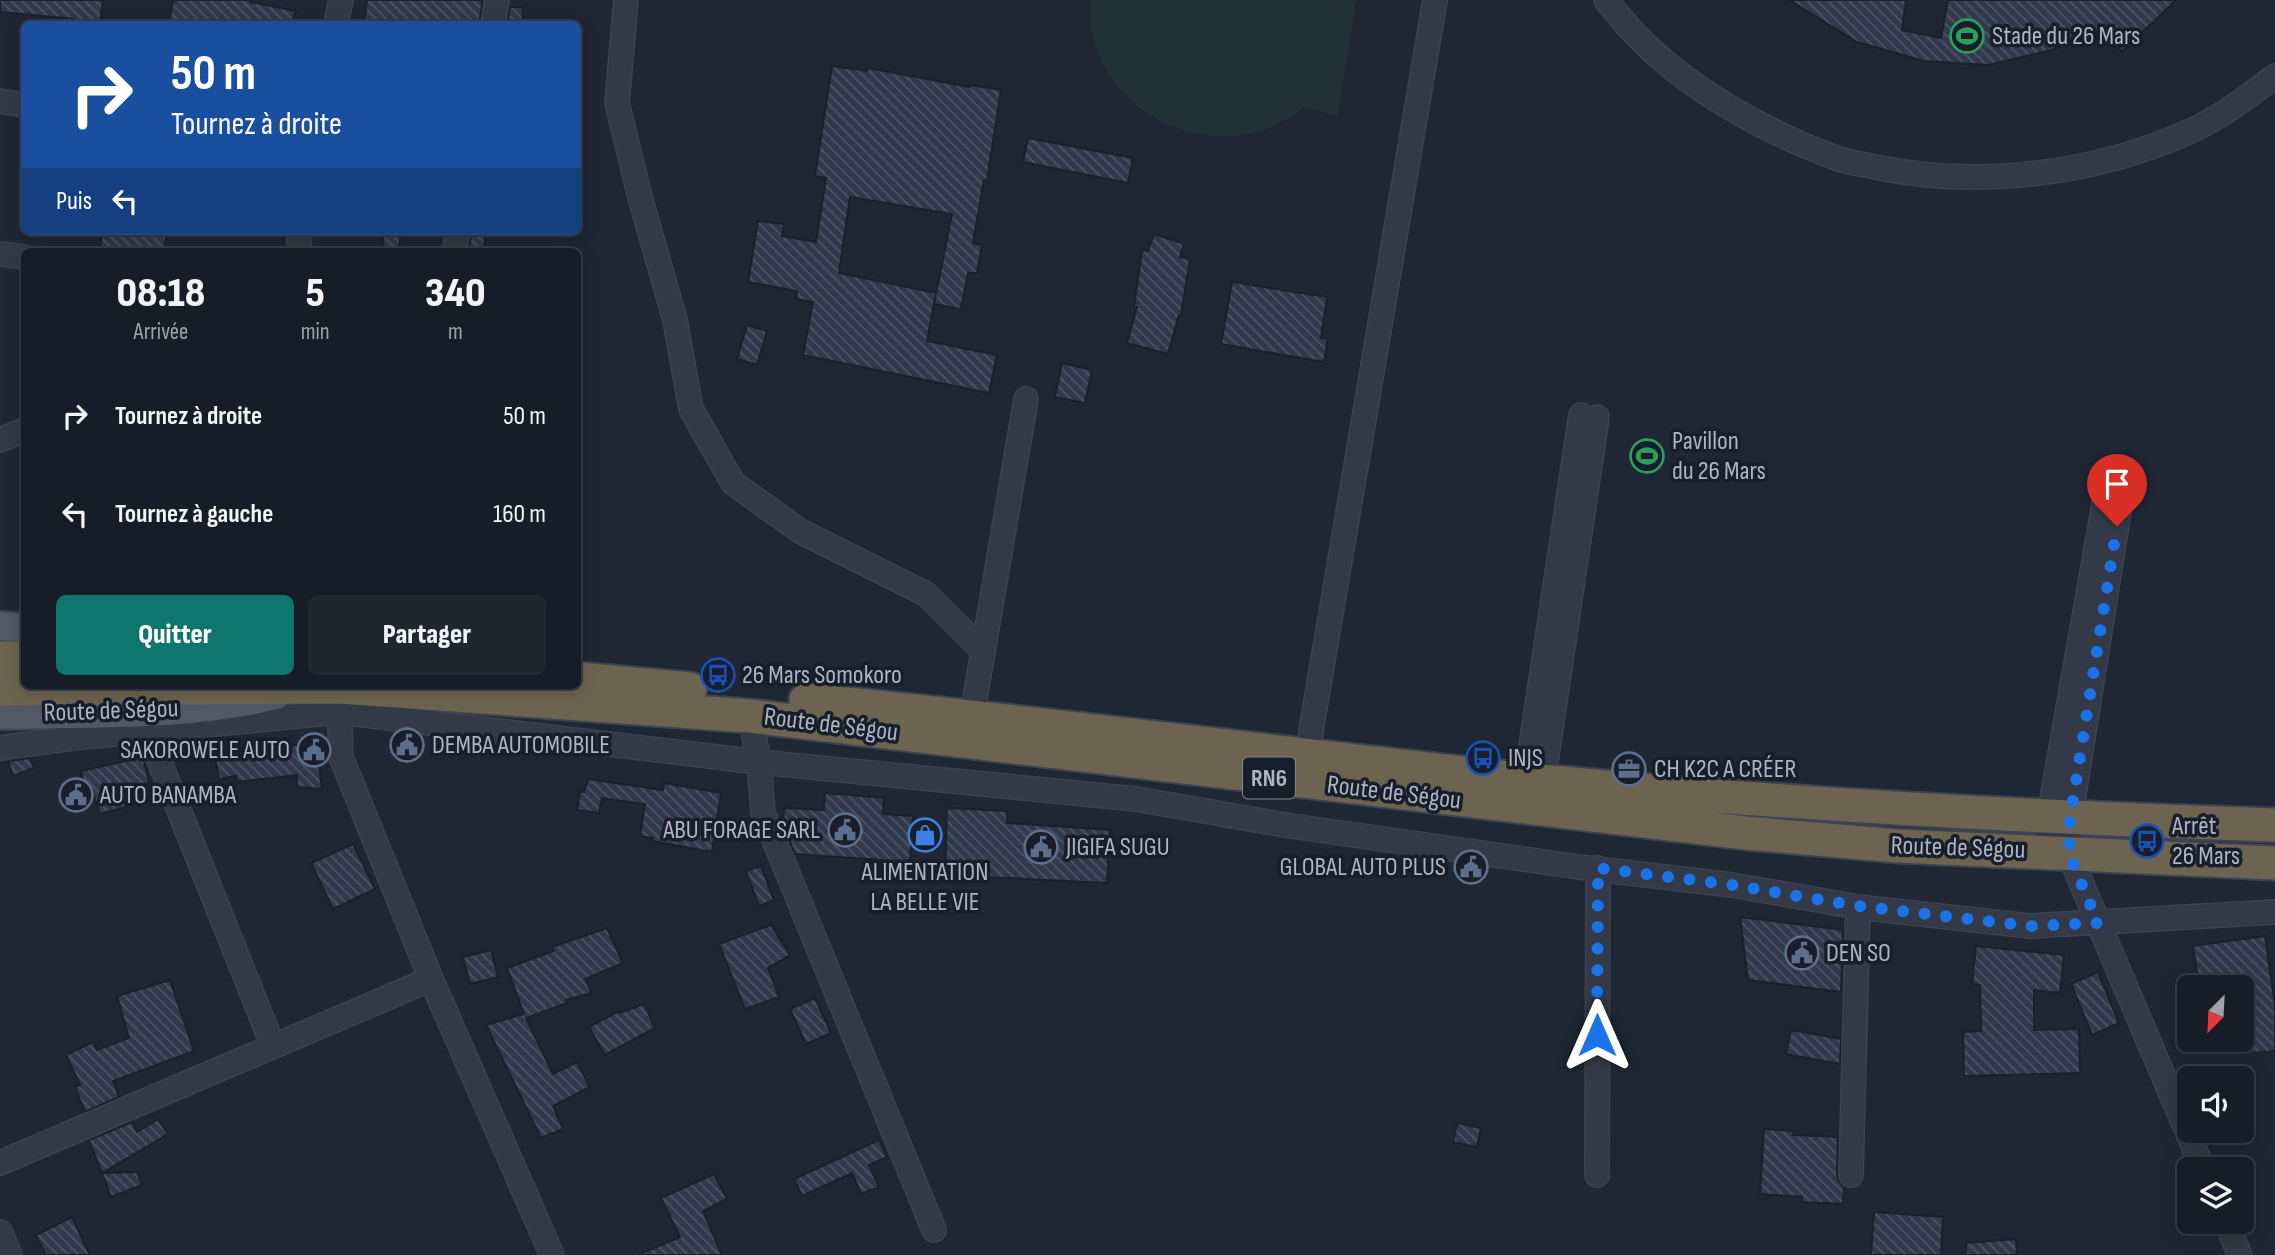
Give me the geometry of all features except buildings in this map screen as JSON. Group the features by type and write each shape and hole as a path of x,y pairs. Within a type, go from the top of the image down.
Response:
{"highway":[{"path":"0,658 21,658"},
{"name":"Route de Ségou","path":"581,679 972,716 1308,769"},
{"name":"Route de Ségou","path":"0,688 21,688"},
{"name":"Route de Ségou","path":"308,689 339,700 750,716 1308,769 1532,794 2275,825"},
{"name":"Route de Ségou","path":"1532,794 1746,833 1884,845 2275,863"}],"main road":[{"path":"0,626 21,628"},
{"name":"Route de Ségou","path":"0,715 144,722 301,689"}],"street":[{"path":"337,21 341,0"},
{"path":"494,21 497,0"},
{"path":"626,0 617,103 639,197 675,320 691,409 733,483 800,531 926,594 983,651"},
{"path":"1308,769 1311,731 1435,0"},
{"path":"1606,0 1638,37 1690,81 1742,114 1841,160 1903,173 1960,178 2044,173 2101,161 2150,147 2197,128 2275,76"},
{"path":"0,101 21,104"},
{"path":"0,254 21,257"},
{"path":"972,716 1026,399"},
{"path":"1532,794 1589,416"},
{"path":"0,440 21,431"},
{"path":"2113,499 2059,817 2058,853 2098,923 2198,1157"},
{"path":"339,700 341,757 430,979 552,1255"},
{"path":"0,748 144,722 339,700 760,762 1136,799 1291,826 1732,885 1858,906 2030,926 2275,912"},
{"path":"750,716 760,762 764,813 934,1230"},
{"path":"144,722 273,1046"},
{"path":"1597,1175 1598,868"},
{"path":"1851,1175 1858,906"},
{"path":"0,1163 430,979"},
{"path":"0,1232 10,1255"},
{"path":"2231,1234 2240,1255"}],"shaded area":[{"path":"1091,0 1356,0 1338,116 1304,108 1272,127 1244,135 1197,134 1175,127 1154,117 1118,87 1105,67 1092,35"}],"place":[{"name":"Stade du 26 Mars","path":"1967,36"},
{"name":"Pavillon du 26 Mars","path":"1647,456"},
{"name":"26 Mars Somokoro","path":"718,675"},
{"name":"DEMBA AUTOMOBILE","path":"407,745"},
{"name":"SAKOROWELE AUTO","path":"314,750"},
{"name":"INJS","path":"1483,758"},
{"name":"CH K2C A CRÉER","path":"1629,769"},
{"name":"AUTO BANAMBA","path":"76,795"},
{"name":"ABU FORAGE SARL","path":"845,830"},
{"name":"ALIMENTATION LA BELLE VIE","path":"925,835"},
{"name":"Arrêt 26 Mars","path":"2147,841"},
{"name":"JIGIFA SUGU","path":"1041,847"},
{"name":"GLOBAL AUTO PLUS","path":"1471,867"},
{"name":"DEN SO","path":"1802,953"}],"route":[{"path":"1597,1035 1598,868 1732,885 1858,906 2030,926 2098,923 2069,854 2070,819 2117,526"}]}
